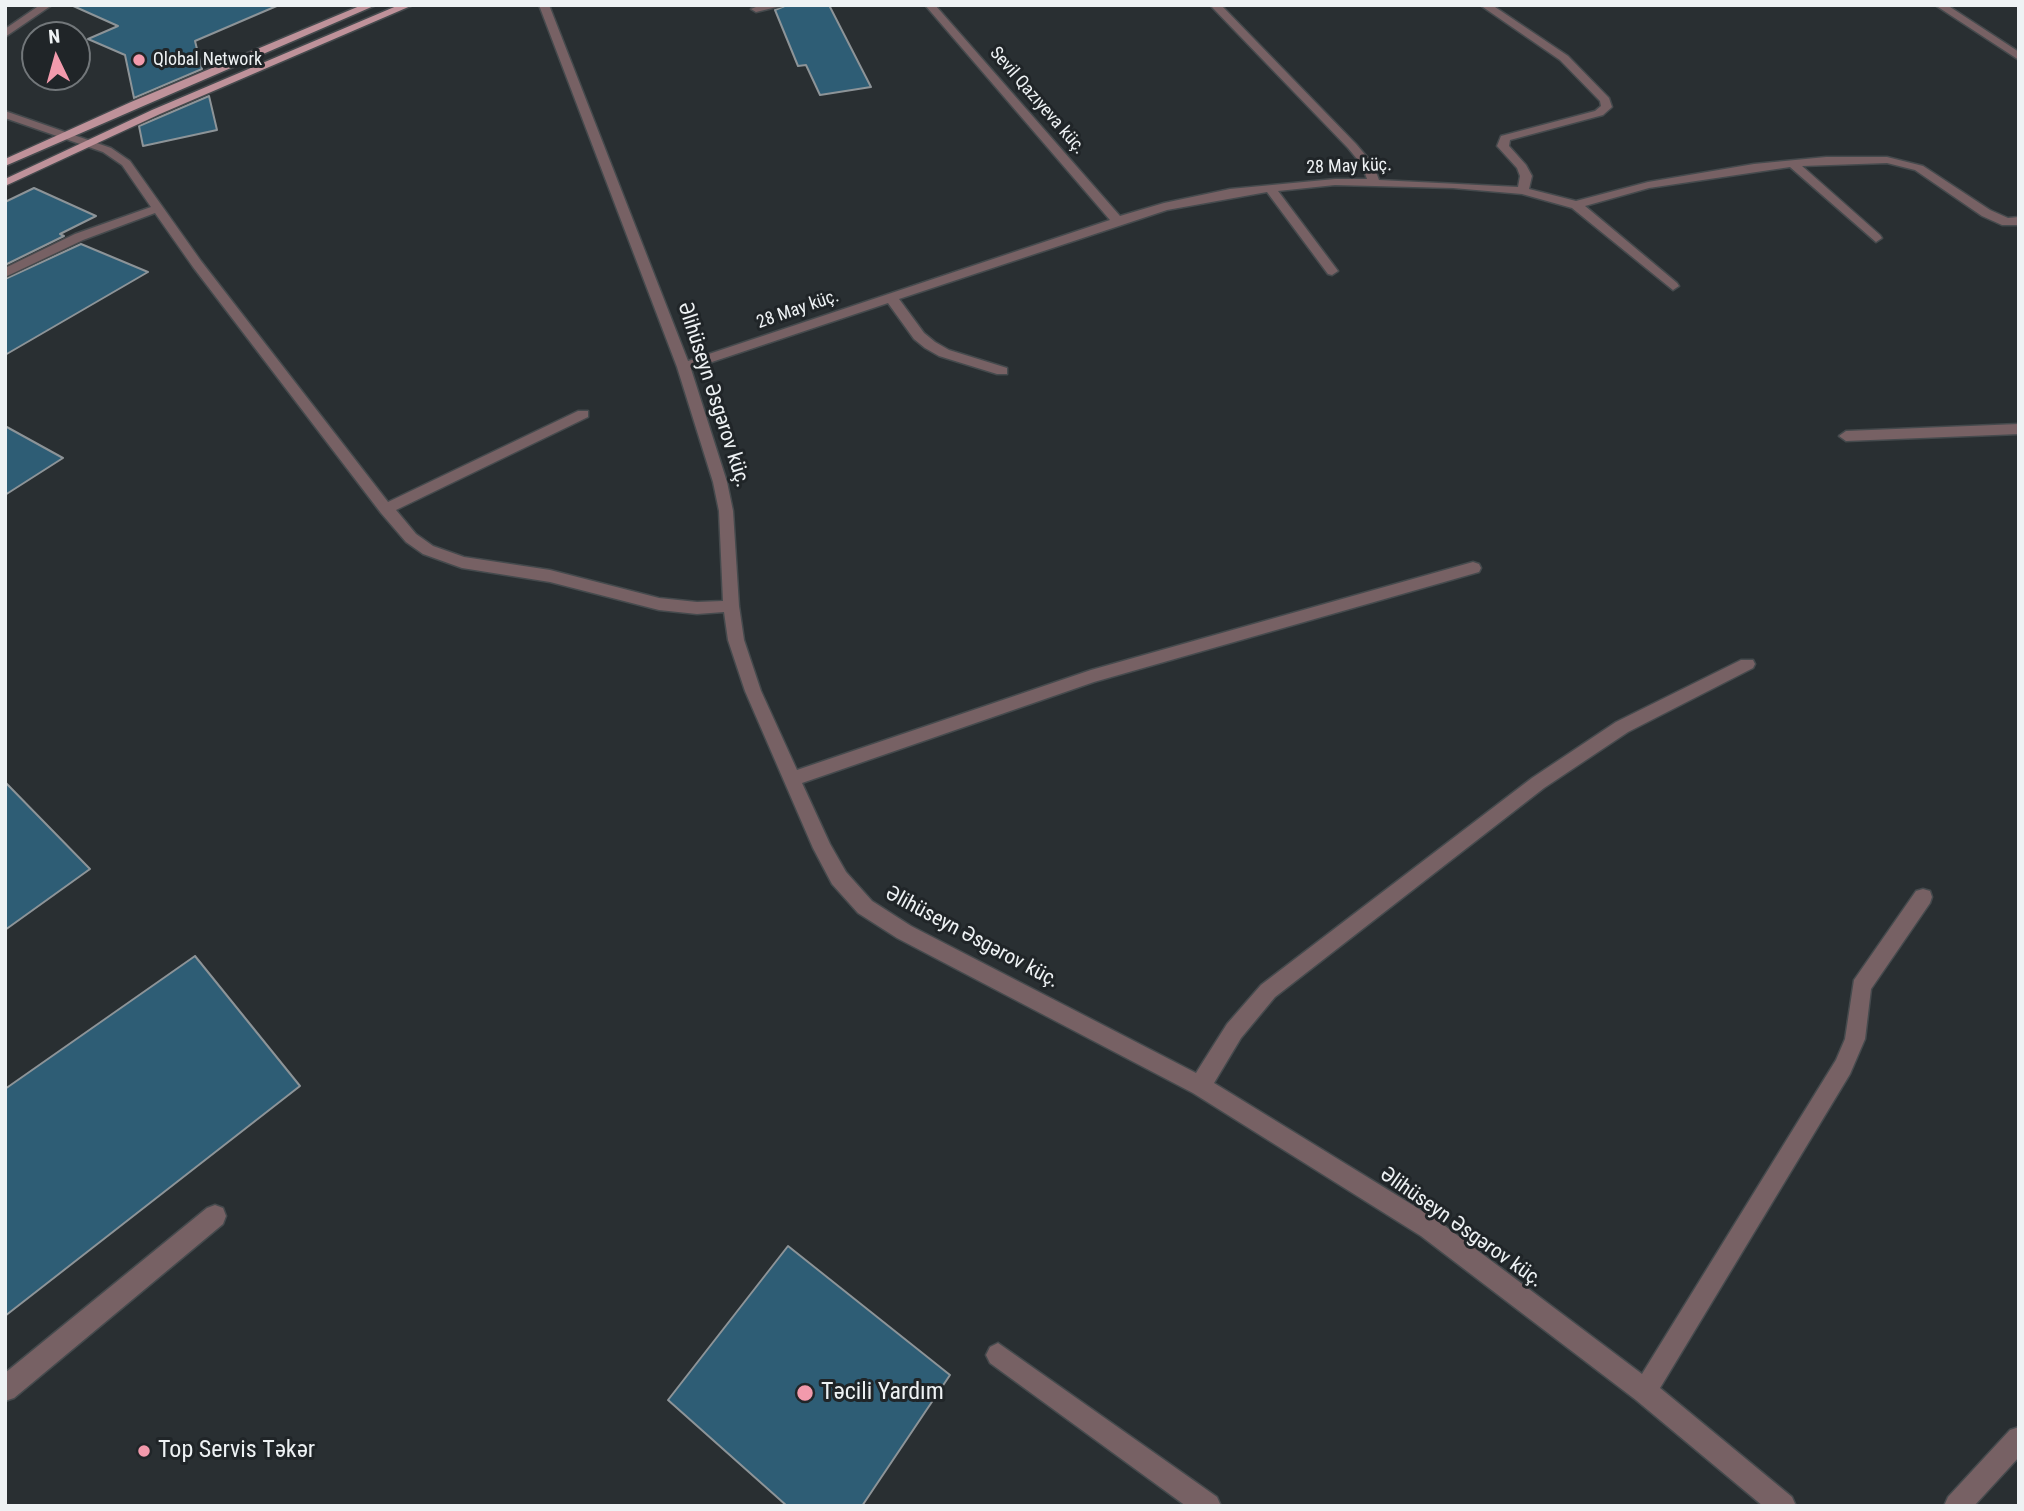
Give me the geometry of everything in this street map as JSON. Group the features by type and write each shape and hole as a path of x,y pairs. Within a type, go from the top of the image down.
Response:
{"main road":[{"path":"5,163 64,135 371,5"},
{"path":"5,183 87,143 408,5"}],"street":[{"path":"5,34 47,5"},
{"name":"Əlihüseyn Əsgərov küç.","path":"544,5 684,368 720,482 726,511 730,606 736,640 753,691 821,848 839,878 865,907 904,932 1200,1086 1429,1228 1645,1391 1783,1506"},
{"path":"756,9 780,5"},
{"name":"Sevil Qazıyeva küç.","path":"930,5 1118,221"},
{"path":"1215,5 1352,146 1367,164 1374,182"},
{"path":"1485,5 1564,58 1605,100 1607,107 1599,113 1505,138 1503,146 1522,167 1526,176 1523,191"},
{"path":"1940,5 2019,57"},
{"path":"5,114 107,150 126,163 197,264 386,509 411,538 428,550 462,562 550,576 669,606 730,606"},
{"name":"28 May küç.","path":"684,368 1118,221 1164,207 1230,193 1270,188 1335,181 1374,182 1523,191 1556,202 1576,205 1648,185 1792,163 1875,160 1905,162 1919,168 1986,213 2006,222 2019,222"},
{"path":"1792,163 1876,238"},
{"path":"1270,188 1332,271"},
{"path":"1576,205 1673,286"},
{"path":"5,273 67,242 158,208"},
{"path":"891,298 930,345 944,353 1002,371"},
{"path":"386,509 583,414"},
{"path":"1846,436 2019,429"},
{"path":"792,779 1091,676 1473,568"},
{"path":"1200,1086 1234,1031 1268,991 1322,949 1569,762 1622,727 1747,663"},
{"path":"1645,1391 1843,1067 1856,1039 1861,986 1923,897"},
{"path":"5,1389 215,1216"},
{"path":"998,1355 1208,1506"},
{"path":"1957,1506 2019,1439"}],"building":[{"path":"71,5 279,5 195,41 202,69 134,98 125,55 91,40 91,38 118,26"},
{"path":"787,5 829,5 871,87 820,95 806,65 798,66 775,10"},
{"path":"209,96 217,130 143,146 139,126"},
{"path":"34,188 96,216 60,234 64,236 5,265 5,202"},
{"path":"81,244 148,272 5,355 5,279"},
{"path":"5,426 63,458 5,495"},
{"path":"5,782 90,869 5,930"},
{"path":"195,956 300,1086 5,1316 5,1089"},
{"path":"788,1246 950,1375 862,1506 787,1506 668,1400"}],"place":[{"name":"Qlobal Network","path":"139,60"},
{"name":"Təcili Yardım","path":"805,1393"},
{"name":"Top Servis Təkər","path":"144,1451"}]}
